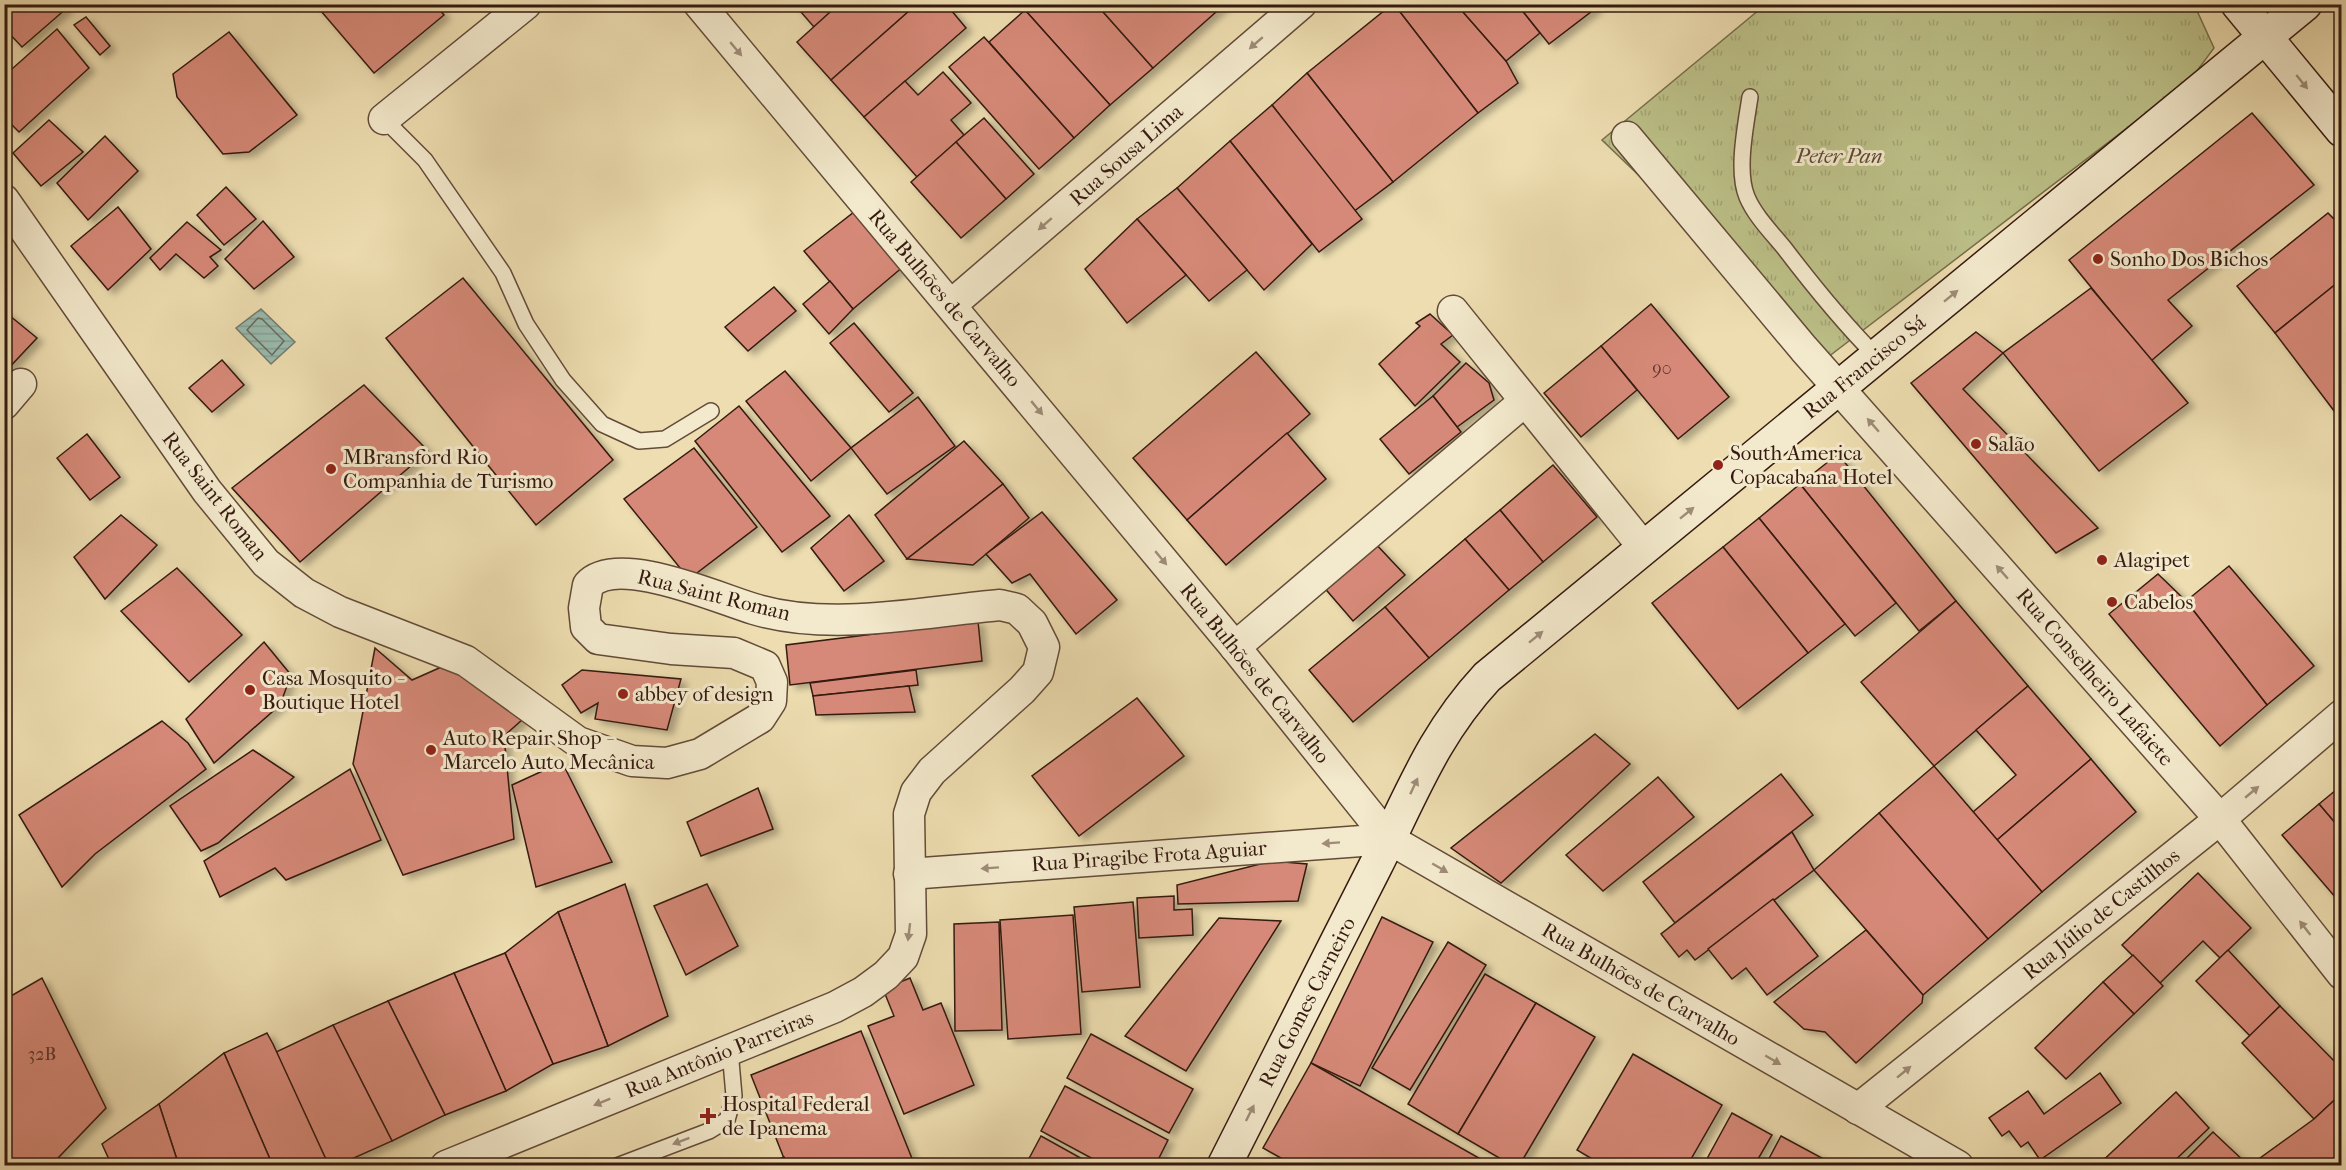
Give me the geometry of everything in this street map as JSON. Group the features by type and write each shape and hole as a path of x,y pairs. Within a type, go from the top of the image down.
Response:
{"main road":[{"path":"2238,4 2342,130"},
{"name":"Rua Francisco Sá","path":"1389,839 1438,739 1462,703 1486,677 2305,4"},
{"name":"Rua Gomes Carneiro","path":"1224,1166 1389,839"}],"street":[{"path":"384,119 526,4"},
{"name":"Rua Bulhões de Carvalho","path":"699,4 1235,647 1389,839 1958,1166"},
{"name":"Rua Sousa Lima","path":"951,304 1301,4"},
{"name":"Rua Conselheiro Lafaiete","path":"1627,137 1804,349 2220,819 2342,974"},
{"name":"Rua Saint Roman","path":"4,200 207,490 266,563 304,593 340,612 466,661 578,742 632,761 667,763 700,753 760,718 771,701 772,682 765,666 734,654 598,639 586,627 584,608 588,585 598,576 616,573 637,574 757,610 808,618 863,617 1000,605 1017,609 1032,623 1044,647 1038,672 1022,690 932,771 916,792 909,814 909,874"},
{"path":"1453,311 1644,548"},
{"path":"1235,647 1525,401"},
{"name":"Rua Júlio de Castilhos","path":"1858,1109 2220,819 2342,715"},
{"name":"Rua Piragibe Frota Aguiar","path":"909,874 1389,839"},
{"name":"Rua Antônio Parreiras","path":"456,1164 835,1007 863,993 886,975 903,957 911,934 909,874"}],"lane":[{"path":"1750,97 1744,134 1743,182 1747,197 1763,222 1841,321 1877,357"},
{"path":"384,119 425,160 503,273 526,324 563,380 602,424 639,441 665,439 711,411"},
{"path":"617,1166 709,1131 727,1120 734,1096 730,1050"}],"green space":[{"name":"Peter Pan","path":"1765,5 2191,5 2198,13 2214,48 2191,79 1828,357 1602,140"}],"water":[{"path":"261,309 295,342 271,364 236,328"}],"building":[{"path":"15,4 64,4 67,8 22,47 4,28 4,13"},
{"path":"315,4 435,4 444,15 374,73"},
{"path":"794,4 839,4 814,27"},
{"path":"839,4 917,4 831,80 797,42"},
{"path":"917,4 946,4 966,28 864,117 831,80"},
{"path":"1032,4 1096,4 1153,68 1110,105 1025,10"},
{"path":"1096,4 1225,4 1153,68"},
{"path":"1410,4 1456,4 1506,61 1518,83 1478,113 1400,12"},
{"path":"1456,4 1517,4 1540,33 1506,61"},
{"path":"1517,4 1593,4 1596,8 1549,44"},
{"path":"1390,6 1400,12 1478,113 1393,182 1307,73"},
{"path":"1025,10 1110,105 1074,138 989,42"},
{"path":"86,17 110,46 100,55 74,25"},
{"path":"57,29 89,68 19,132 4,117 4,76"},
{"path":"229,32 297,115 249,152 223,154 177,97 173,74"},
{"path":"984,37 1074,138 1039,169 949,67"},
{"path":"943,72 971,103 951,120 964,135 917,177 864,117 905,81 918,95"},
{"path":"1307,73 1393,182 1353,212 1272,105"},
{"path":"1272,105 1362,219 1319,252 1230,141"},
{"path":"2252,113 2314,185 2168,300 2192,326 2151,361 2069,260"},
{"path":"984,118 1034,174 1006,199 956,142"},
{"path":"49,120 83,152 41,186 13,153"},
{"path":"105,136 138,171 88,220 57,183"},
{"path":"1230,141 1312,244 1264,290 1177,188"},
{"path":"956,142 1006,199 961,238 911,182"},
{"path":"226,187 256,219 224,245 197,215"},
{"path":"1177,188 1247,270 1209,301 1137,219"},
{"path":"118,207 151,249 108,290 71,246"},
{"path":"854,212 904,266 853,309 804,251"},
{"path":"2328,213 2342,227 2342,279 2275,333 2237,286"},
{"path":"1137,219 1186,275 1127,323 1085,269"},
{"path":"263,221 294,257 254,289 225,259"},
{"path":"187,222 221,250 210,257 218,266 204,278 176,254 160,270 150,258"},
{"path":"463,278 613,460 536,525 386,338"},
{"path":"2342,279 2342,419 2341,420 2275,333"},
{"path":"830,281 853,309 829,334 803,304"},
{"path":"774,287 796,311 748,351 725,327"},
{"path":"2091,288 2188,403 2099,471 2003,353"},
{"path":"1651,304 1729,397 1678,439 1601,346"},
{"path":"4,311 37,338 4,373"},
{"path":"1430,314 1453,335 1441,344 1460,362 1415,406 1379,364 1420,326 1416,323"},
{"path":"854,323 913,393 889,412 830,343"},
{"path":"1976,332 2003,353 1963,389 2098,528 2056,553 1911,383"},
{"path":"1601,346 1637,390 1581,437 1544,393"},
{"path":"1256,352 1310,414 1187,520 1133,458"},
{"path":"222,360 244,385 212,412 189,388"},
{"path":"1466,363 1489,383 1494,400 1457,427 1433,396"},
{"path":"785,371 851,448 811,481 746,401"},
{"name":"MBransford Rio Companhia de Turismo","path":"364,385 428,451 300,562 232,488"},
{"path":"1433,396 1461,432 1409,474 1380,439"},
{"path":"918,397 955,446 887,494 851,448"},
{"path":"739,406 830,516 782,552 695,441"},
{"path":"1287,433 1326,479 1226,565 1187,520"},
{"path":"87,434 120,477 90,500 57,458"},
{"path":"964,441 1003,484 907,559 875,515"},
{"path":"694,448 757,527 689,579 624,499"},
{"path":"1838,454 1956,601 1919,631 1800,484"},
{"path":"1553,465 1597,517 1543,562 1500,510"},
{"path":"1003,484 1029,518 973,565 907,559"},
{"path":"1800,484 1896,603 1855,636 1759,518"},
{"path":"1500,510 1543,562 1509,590 1465,539"},
{"path":"1042,512 1117,600 1076,634 1030,574 1012,583 986,554"},
{"path":"121,515 157,545 105,599 74,557"},
{"path":"849,515 884,561 844,591 811,548"},
{"path":"1759,518 1845,624 1808,653 1723,547"},
{"path":"1465,539 1509,590 1429,658 1385,607"},
{"path":"1373,541 1405,575 1353,621 1322,585"},
{"path":"1723,547 1808,653 1738,709 1652,603"},
{"path":"2229,566 2314,666 2267,705 2186,601"},
{"path":"177,568 242,635 189,682 121,611"},
{"path":"2158,574 2186,601 2267,705 2220,746 2109,614"},
{"path":"1956,601 2028,686 1934,766 1861,682"},
{"path":"1385,607 1429,658 1353,722 1309,670"},
{"path":"978,621 982,661 790,685 786,645"},
{"name":"Casa Mosquito - Boutique Hotel","path":"264,642 291,675 280,705 214,763 186,719"},
{"name":"Auto Repair Shop - Marcelo Auto Mecânica","path":"375,648 412,680 455,661 523,719 504,736 514,839 403,875 353,764"},
{"name":"abbey of design","path":"582,670 681,679 667,730 595,719 598,703 581,713 562,685"},
{"path":"916,670 918,685 813,696 810,683"},
{"path":"909,686 915,712 816,715 813,696"},
{"path":"2028,686 2091,759 1997,840 1973,812 2016,775 1976,730"},
{"path":"1137,698 1184,756 1079,836 1032,776"},
{"path":"162,721 188,743 206,769 95,854 62,887 19,815"},
{"path":"1595,734 1630,764 1501,883 1451,848"},
{"path":"253,750 294,777 218,843 201,851 170,806"},
{"path":"2091,759 2136,812 2042,892 1997,840"},
{"path":"562,762 612,862 536,887 512,785"},
{"path":"1934,766 2042,892 1988,939 1879,813"},
{"path":"350,769 381,840 286,880 275,868 220,897 204,861"},
{"path":"1781,774 1813,815 1675,923 1643,882"},
{"path":"1658,777 1694,817 1603,891 1566,855"},
{"path":"2342,785 2342,831 2319,804"},
{"path":"758,788 773,829 701,856 687,822"},
{"path":"2319,804 2342,831 2342,905 2282,835"},
{"path":"1879,813 1988,939 1923,995 1814,870"},
{"path":"1792,832 1814,870 1695,960 1687,950 1679,957 1661,934"},
{"path":"1272,861 1307,864 1298,901 1178,904 1177,885"},
{"path":"2198,873 2251,928 2220,958 2203,941 2160,983 2122,945"},
{"path":"625,884 668,1016 608,1046 558,912"},
{"path":"707,884 738,946 686,975 654,906"},
{"path":"1174,896 1174,910 1192,909 1193,935 1139,938 1137,898"},
{"path":"1773,899 1818,956 1767,995 1746,968 1732,979 1708,949"},
{"path":"1133,902 1140,987 1082,992 1074,907"},
{"path":"558,912 608,1046 553,1064 505,953"},
{"path":"1073,915 1081,1034 1008,1039 1000,920"},
{"path":"1382,917 1433,942 1360,1086 1311,1063"},
{"path":"1219,918 1281,921 1186,1071 1125,1036"},
{"path":"999,922 1002,1030 955,1031 954,924"},
{"path":"1866,930 1923,995 1922,1003 1856,1063 1825,1032 1804,1029 1774,1002"},
{"path":"1448,942 1486,965 1410,1090 1372,1068"},
{"path":"2228,950 2280,1006 2250,1036 2196,981"},
{"path":"505,953 553,1064 506,1091 454,973"},
{"path":"2133,955 2163,986 2134,1014 2103,982"},
{"path":"454,973 506,1091 445,1115 388,1001"},
{"path":"1485,974 1536,1003 1458,1134 1408,1104"},
{"path":"42,978 106,1108 57,1159 38,1166 4,1166 4,1000"},
{"path":"910,978 923,1010 941,1003 974,1085 904,1114 868,1026 894,1016 883,989"},
{"path":"2103,982 2134,1014 2066,1079 2035,1048"},
{"path":"388,1001 445,1115 392,1141 333,1025"},
{"path":"1536,1003 1595,1037 1519,1166 1513,1166 1458,1134"},
{"path":"2280,1006 2342,1069 2342,1093 2314,1119 2242,1043"},
{"path":"333,1025 392,1141 336,1166 329,1166 276,1052"},
{"path":"861,1031 915,1166 787,1166 751,1075"},
{"path":"267,1033 329,1166 273,1166 224,1053"},
{"path":"1091,1034 1193,1089 1169,1133 1067,1078"},
{"path":"224,1053 273,1166 179,1166 159,1104"},
{"path":"1633,1054 1722,1105 1687,1166 1604,1166 1577,1150"},
{"path":"1311,1063 1493,1166 1295,1166 1263,1148"},
{"path":"2100,1073 2121,1103 2040,1160 2028,1142 2021,1147 2009,1131 2002,1136 1989,1118 2028,1091 2044,1114"},
{"path":"1065,1086 1168,1140 1155,1166 1106,1166 1041,1131"},
{"path":"2176,1092 2209,1128 2169,1166 2097,1166"},
{"path":"2342,1093 2342,1166 2249,1166 2314,1119"},
{"path":"159,1104 179,1166 112,1166 102,1144"},
{"path":"1732,1113 1772,1135 1754,1166 1703,1166"},
{"path":"2213,1132 2248,1165 2249,1166 2179,1166"},
{"path":"1041,1136 1095,1166 1025,1166"},
{"path":"1781,1136 1833,1164 1832,1166 1765,1166"},
{"path":"784,1157 787,1166 764,1166"}],"place":[{"name":"Sonho Dos Bichos","path":"2098,259"},
{"name":"Salão","path":"1976,444"},
{"name":"South America Copacabana Hotel","path":"1718,465"},
{"name":"MBransford Rio Companhia de Turismo","path":"331,469"},
{"name":"Alagipet","path":"2102,560"},
{"name":"Cabelos","path":"2112,602"},
{"name":"Casa Mosquito - Boutique Hotel","path":"250,690"},
{"name":"abbey of design","path":"623,694"},
{"name":"Auto Repair Shop - Marcelo Auto Mecânica","path":"431,750"},
{"name":"Hospital Federal de Ipanema","path":"708,1116"}]}
